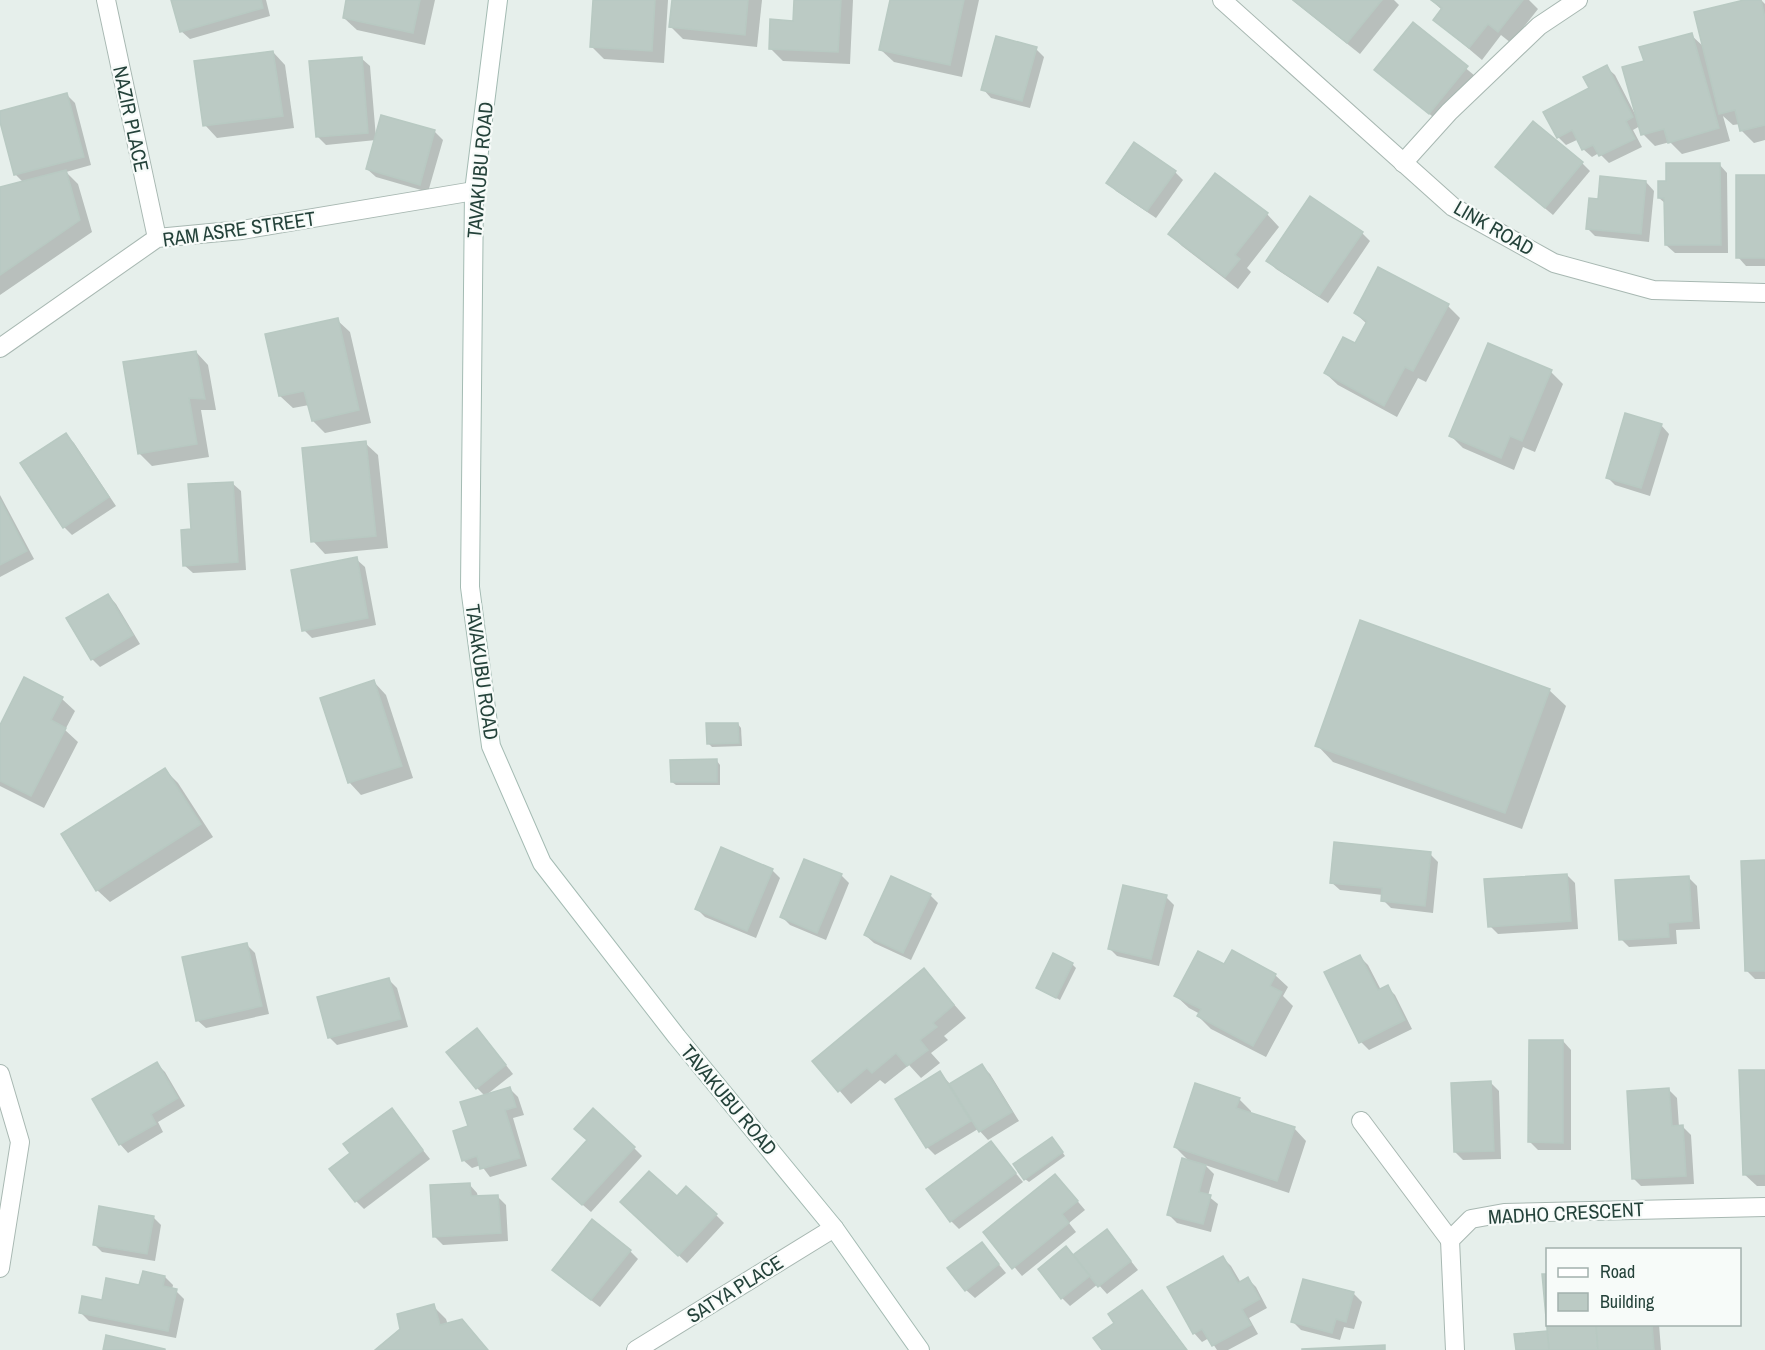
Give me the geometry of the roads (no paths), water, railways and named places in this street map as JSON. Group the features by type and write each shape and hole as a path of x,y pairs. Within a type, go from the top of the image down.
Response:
{"street":[{"name":"NAZIR PLACE","path":"106,0 157,238"},
{"name":"TAVAKUBU ROAD","path":"498,0 474,191 470,587 491,746 542,863 677,1037 834,1228 920,1350"},
{"name":"LINK ROAD","path":"1222,0 1453,207 1554,263 1653,290 1765,292"},
{"path":"1403,163 1449,112 1531,34 1578,0"},
{"name":"RAM ASRE STREET","path":"0,348 157,238 242,230 474,191"},
{"path":"0,1074 20,1142 0,1268"},
{"path":"1361,1121 1450,1240 1455,1350"},
{"name":"MADHO CRESCENT","path":"1450,1240 1471,1219 1503,1213 1765,1207"},
{"name":"SATYA PLACE","path":"636,1350 834,1228"}]}
